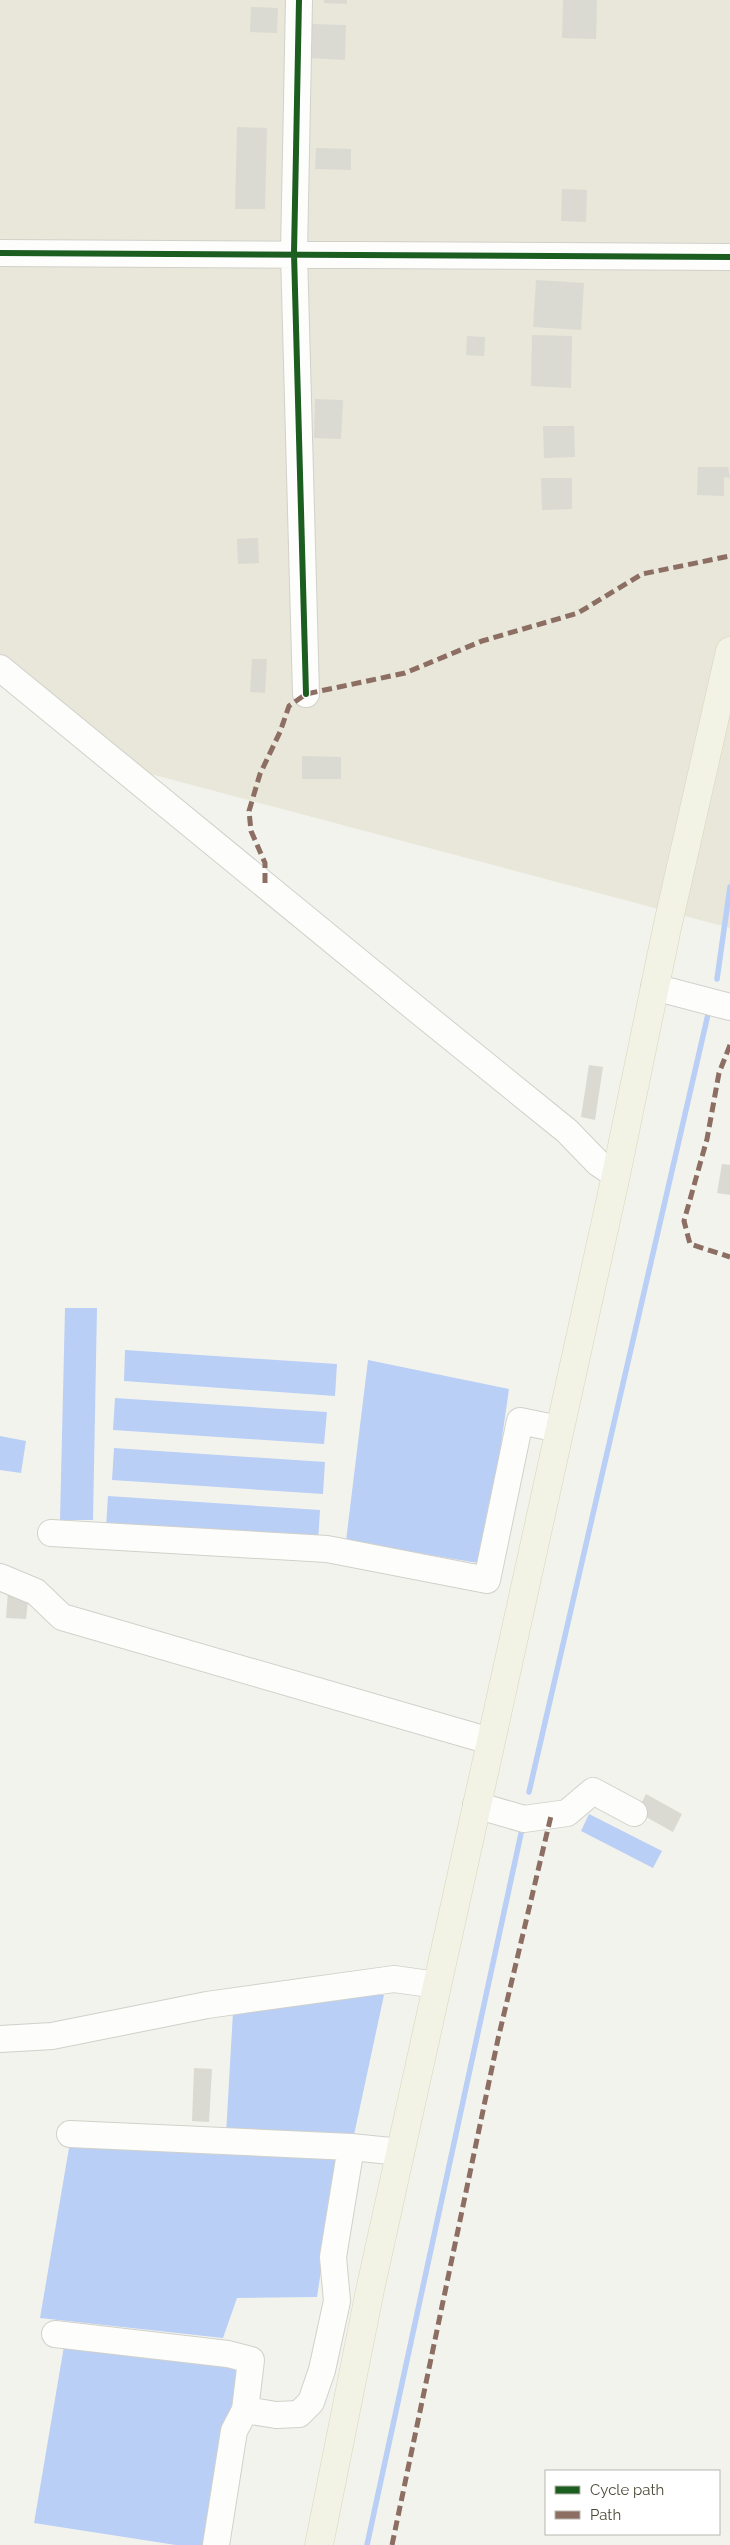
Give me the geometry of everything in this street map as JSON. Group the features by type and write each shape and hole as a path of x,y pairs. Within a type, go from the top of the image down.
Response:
{"main road":[{"path":"319,2545 370,2290 616,1174 654,986 730,651"}],"street":[{"path":"299,0 294,253 306,694"},
{"path":"0,253 294,253 730,257"},
{"path":"0,668 181,819 265,883 312,926 567,1131 598,1163 616,1174"},
{"path":"654,986 730,1007"},
{"path":"51,1533 327,1549 487,1580 520,1421 559,1429"},
{"path":"0,1577 36,1592 62,1618 490,1741"},
{"path":"476,1805 524,1819 567,1813 593,1792 634,1813"},
{"path":"0,2039 52,2036 206,2005 394,1979 437,1985"},
{"path":"70,2134 350,2147 401,2152"},
{"path":"245,2410 276,2415 299,2414 311,2402 322,2370 337,2301 333,2257 350,2147"},
{"path":"54,2334 228,2354 251,2360 245,2410 234,2432 216,2545"}],"shaded area":[{"path":"0,0 730,0 730,928 98,760 0,662"}],"water":[{"path":"65,1308 97,1308 93,1520 60,1520"},
{"path":"125,1350 337,1364 335,1396 124,1381"},
{"path":"368,1360 509,1389 484,1564 346,1541"},
{"path":"115,1398 327,1412 324,1444 113,1430"},
{"path":"0,1436 26,1441 21,1473 0,1470"},
{"path":"114,1448 325,1462 323,1494 112,1480"},
{"path":"108,1496 320,1510 318,1542 106,1527"},
{"path":"589,1814 662,1851 653,1868 581,1831"},
{"path":"340,1995 384,1995 354,2135 226,2134 233,2012"},
{"path":"70,2142 339,2154 317,2297 237,2298 223,2338 40,2318"},
{"path":"64,2346 238,2369 208,2545 176,2545 34,2523"}],"building":[{"path":"324,0 347,0 347,4 324,3"},
{"path":"563,0 597,0 596,39 562,38"},
{"path":"251,7 278,8 277,33 250,32"},
{"path":"311,24 346,25 345,60 310,58"},
{"path":"237,127 267,128 265,209 235,209"},
{"path":"316,148 351,149 351,170 315,169"},
{"path":"562,189 587,190 586,222 561,221"},
{"path":"536,280 584,283 581,330 533,327"},
{"path":"532,335 572,336 571,388 531,386"},
{"path":"467,336 485,337 484,356 466,355"},
{"path":"315,399 343,400 341,439 314,438"},
{"path":"543,426 574,426 575,457 544,458"},
{"path":"698,467 728,467 730,478 724,477 724,496 697,495"},
{"path":"541,478 572,478 572,509 542,510"},
{"path":"258,538 259,563 238,564 237,539"},
{"path":"252,659 267,659 265,693 250,692"},
{"path":"302,756 341,757 341,779 302,779"},
{"path":"589,1065 603,1067 595,1120 581,1117"},
{"path":"722,1164 730,1165 730,1195 717,1193"},
{"path":"8,1591 29,1593 26,1619 6,1618"},
{"path":"646,1794 682,1814 673,1832 637,1812"},
{"path":"194,2068 212,2069 209,2122 192,2121"}],"waterway":[{"path":"717,979 730,887"},
{"path":"529,1792 709,1010"},
{"path":"367,2545 522,1829"}],"marked path":[{"path":"265,883 265,863 251,831 249,811 260,774 280,732 289,706 306,694 405,673 482,641 578,613 642,574 730,556"},
{"path":"730,1045 719,1073 707,1139 684,1221 690,1244 730,1257"},
{"path":"392,2545 498,2039 551,1816"}],"cycle path":[{"path":"299,0 294,253 306,694"},
{"path":"0,253 730,257"}]}
